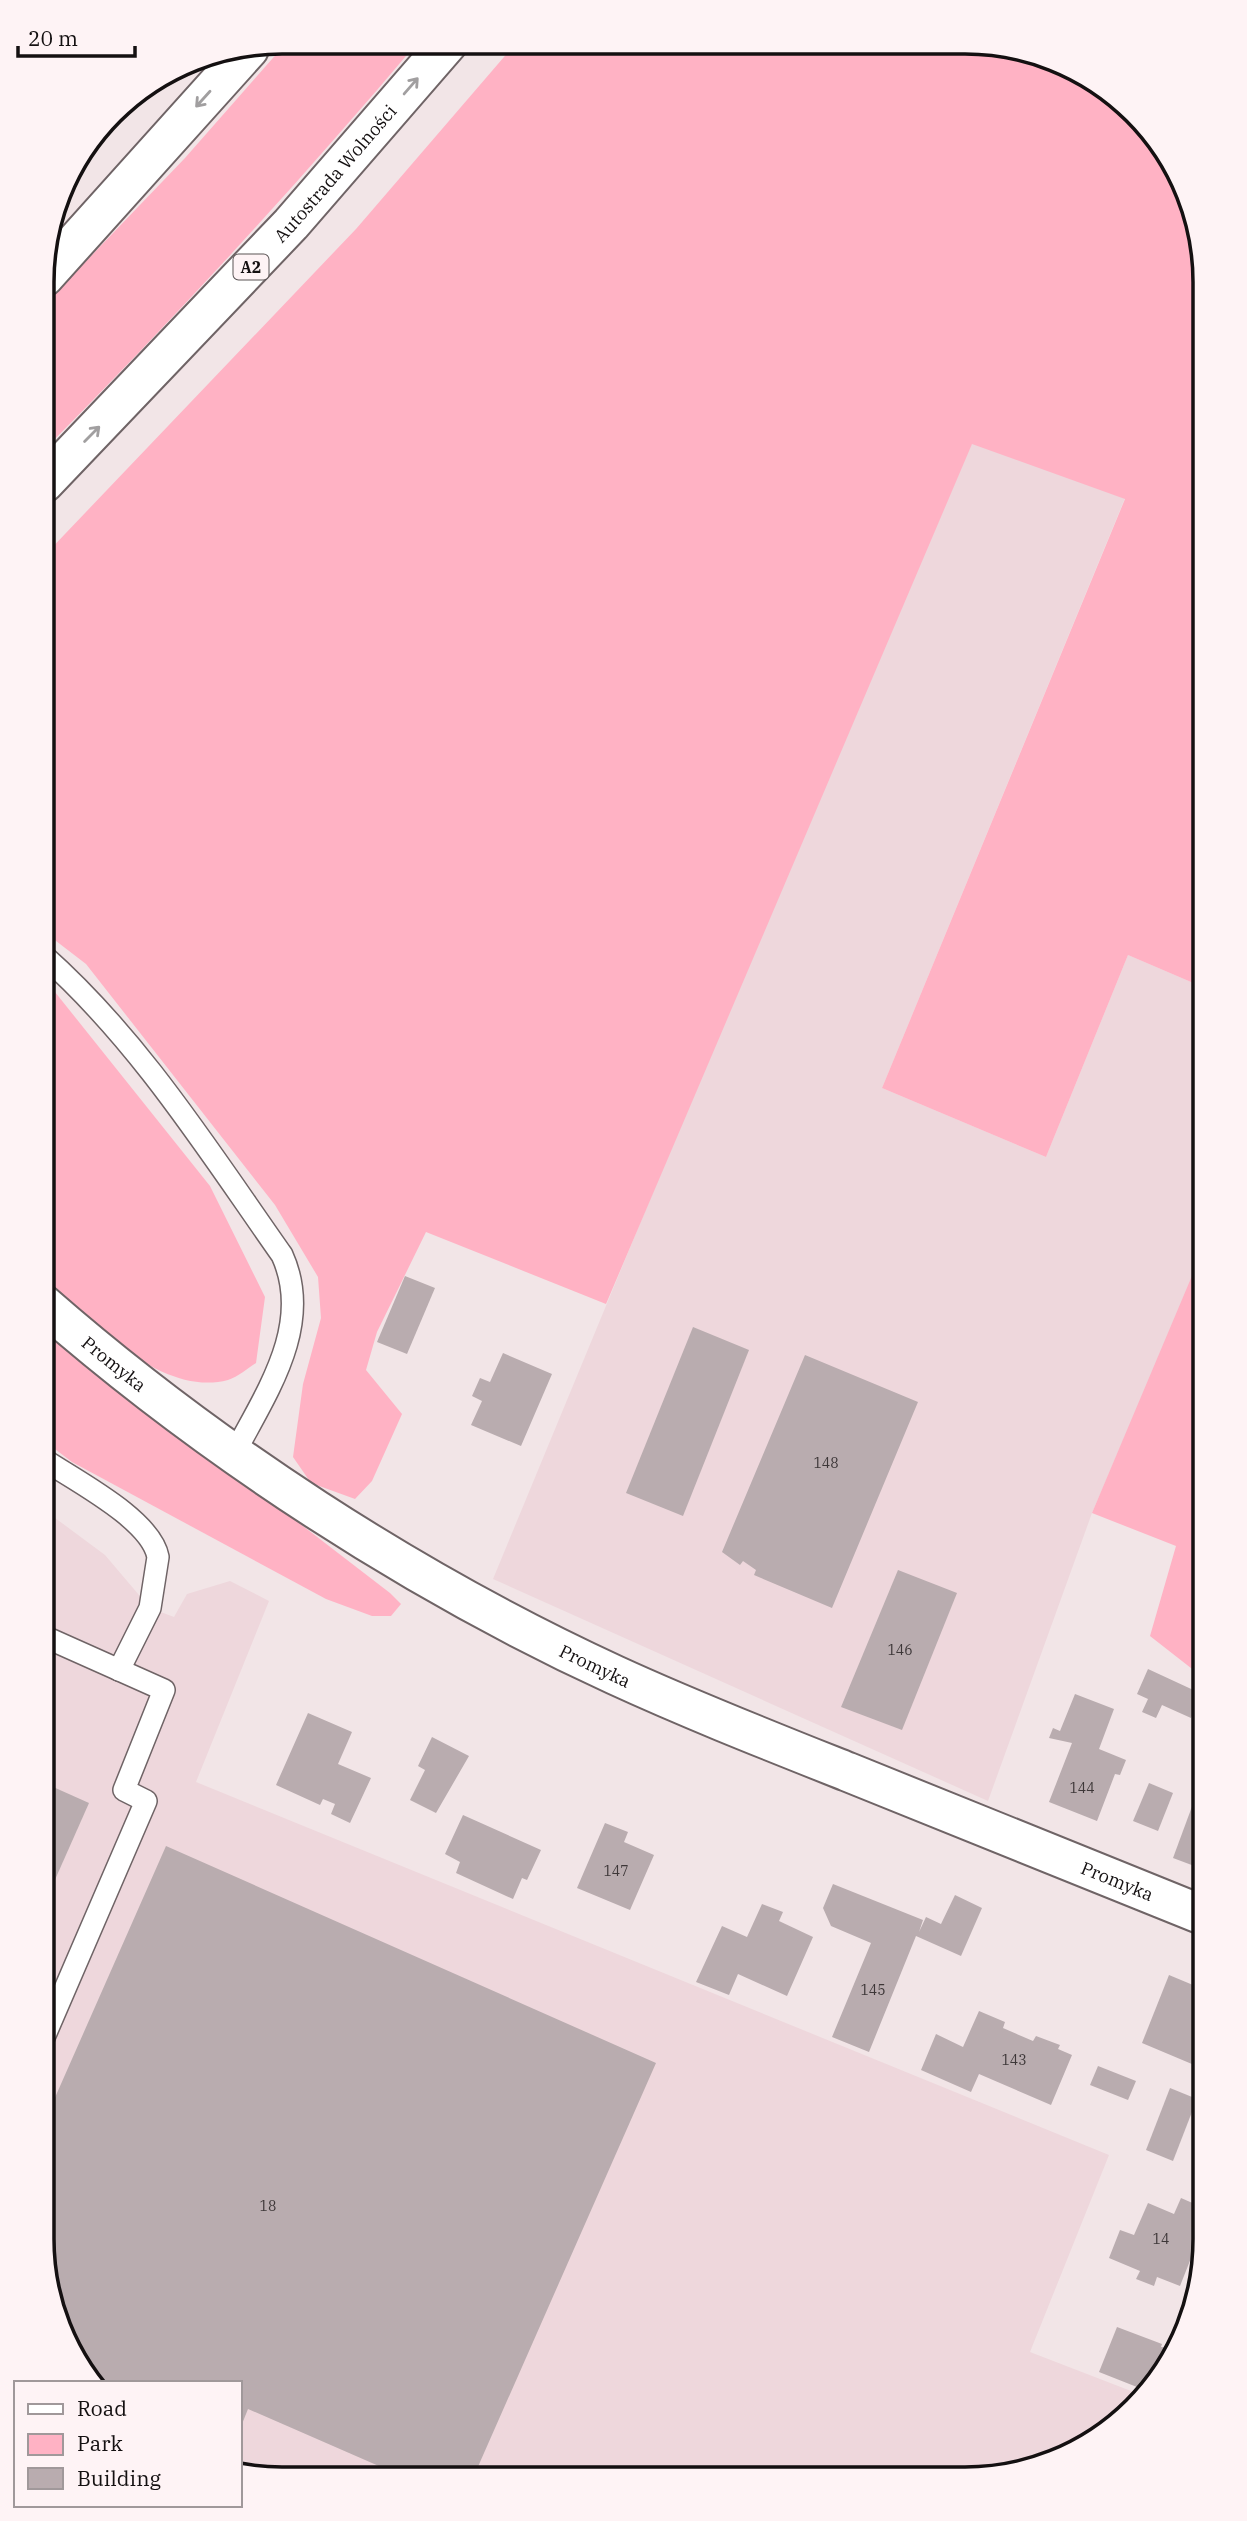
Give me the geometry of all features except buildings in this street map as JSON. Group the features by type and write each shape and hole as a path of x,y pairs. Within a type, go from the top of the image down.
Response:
{"main road":[{"name":"Autostrada Wolności","path":"55,471 291,224 438,54"},
{"path":"55,265 239,59"},
{"name":"Promyka","path":"54,1314 103,1357 234,1454 372,1543 491,1612 613,1675 1192,1911"}],"lane":[{"path":"55,965 161,1082 282,1255 290,1274 294,1294 291,1333 274,1376 234,1454"},
{"path":"54,1467 130,1517 157,1548 150,1608 119,1670"},
{"path":"54,1641 164,1690 124,1790 146,1801 54,2014"}],"shaded area":[{"path":"972,443 1125,498 882,1088 1046,1157 1128,955 1193,983 1192,1279 1092,1513 988,1801 493,1579 742,977"},
{"path":"54,1517 105,1555 150,1608 174,1617 187,1594 230,1581 269,1601 196,1782 1109,2155 1030,2352 1133,2392 1104,2420 1066,2443 1038,2455 1009,2462 965,2467 252,2465 242,2463 242,2381 105,2381 78,2340 66,2312 56,2269 54,2239"}],"green space":[{"path":"276,54 408,54 235,250 55,439 55,294 185,158"},
{"path":"507,54 995,56 1038,66 1066,78 1115,111 1154,155 1169,181 1181,209 1191,252 1193,983 1128,955 1046,1157 882,1088 1125,499 972,444 606,1304 426,1232 377,1332 366,1370 402,1414 372,1481 355,1499 311,1483 293,1457 303,1384 321,1318 318,1277 275,1205 86,964 55,940 55,545 356,229"},
{"path":"55,992 210,1186 265,1297 256,1363 228,1380 203,1382 177,1377 152,1366 127,1351 54,1288"},
{"path":"1192,1275 1192,1669 1150,1636 1176,1546 1092,1513"},
{"path":"54,1335 401,1604 391,1616 372,1616 326,1599 72,1462 54,1449"}]}
